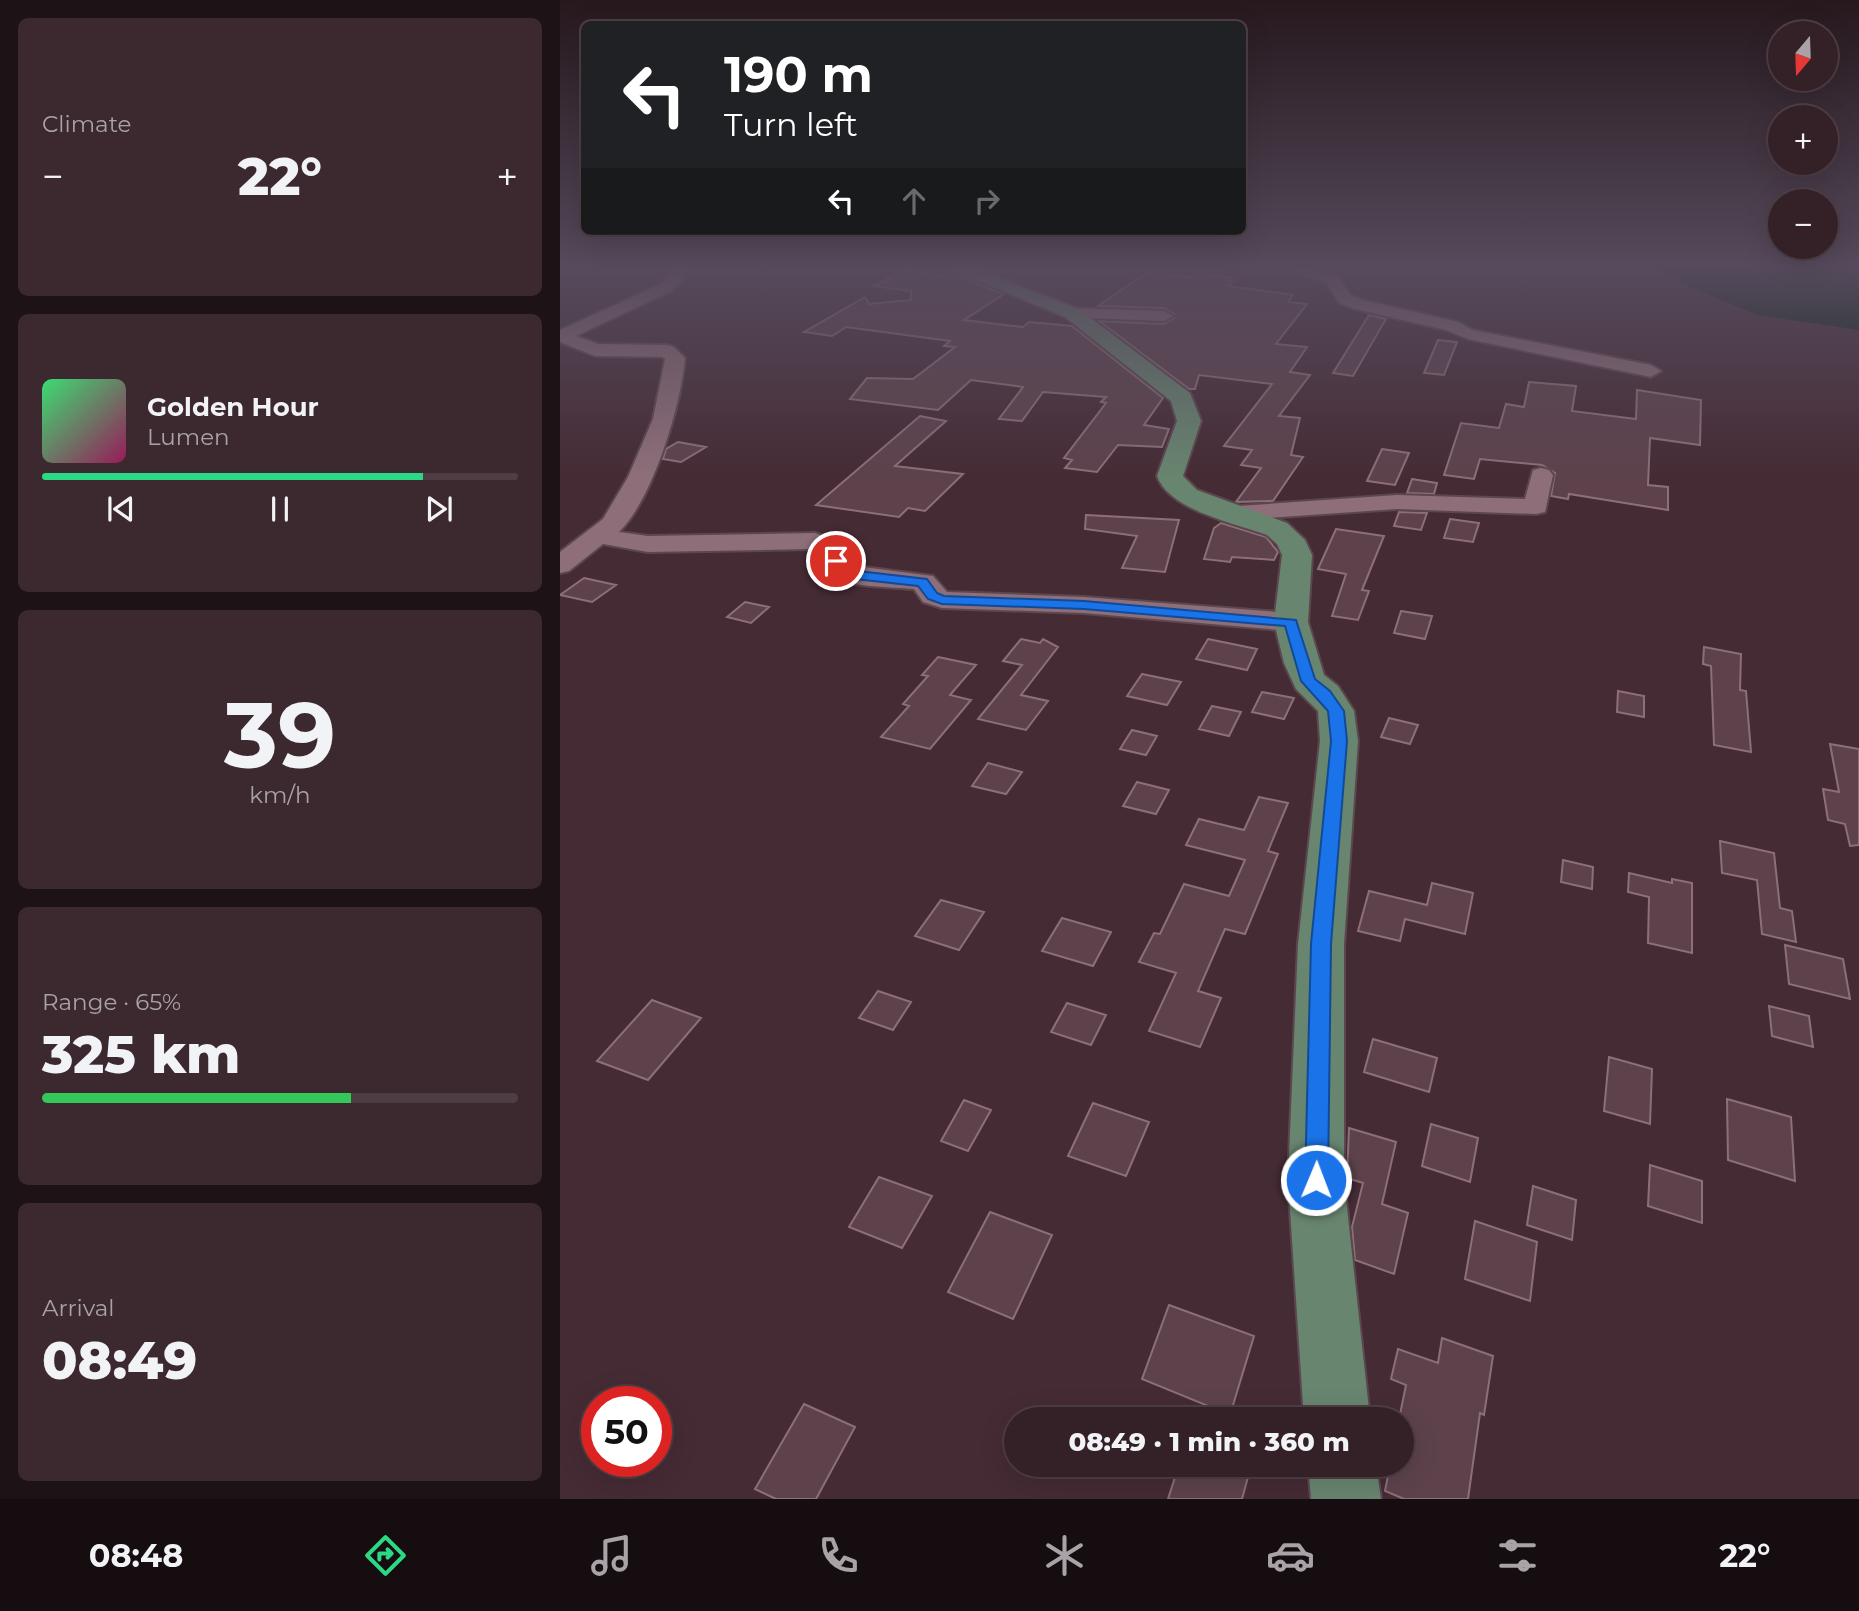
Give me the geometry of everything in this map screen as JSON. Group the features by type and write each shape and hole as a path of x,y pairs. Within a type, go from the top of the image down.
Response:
{"main road":[{"path":"1104,338 1182,398 1189,421 1170,476 1174,486 1187,496 1277,528 1290,541 1297,555 1291,622 1309,681 1325,694 1336,711 1339,741 1321,944 1316,1180 1336,1407"},
{"path":"1343,1477 1346,1499"}],"street":[{"path":"560,565 599,536 619,514 664,424 672,397 674,355 667,351 595,350 565,338"},
{"path":"1488,338 1651,371"},
{"path":"1239,513 1397,502 1536,507 1541,475"},
{"path":"599,536 648,544 815,541 834,548 835,569 846,574 923,582 933,596 942,600 1084,605 1291,622"}],"building":[{"path":"927,338 1087,338 1163,398 1144,425 1169,429 1162,447 1118,445 1097,472 1065,468 1072,460 1064,458 1106,403 1101,402 1106,397 1043,392 1022,421 999,419 1023,387 971,380 938,410 850,399 867,378 913,379 955,347 944,346 950,341"},
{"path":"1121,338 1281,338 1276,344 1307,347 1290,372 1310,375 1279,416 1300,418 1291,455 1303,457 1273,501 1236,502 1261,468 1241,465 1252,450 1224,446 1272,384 1199,375 1195,389 1189,389"},
{"path":"1355,338 1375,338 1353,376 1333,373"},
{"path":"1438,340 1457,342 1444,375 1424,373"},
{"path":"1529,382 1576,386 1572,411 1636,419 1637,390 1701,400 1700,445 1650,438 1648,485 1668,487 1668,510 1569,494 1568,499 1551,496 1555,473 1542,465 1480,459 1474,479 1444,475 1461,423 1499,428 1506,404 1524,407"},
{"path":"920,416 946,421 895,466 963,474 925,511 908,508 899,517 816,505"},
{"path":"678,442 706,447 681,462 663,459 666,449"},
{"path":"1382,449 1409,453 1395,485 1367,481"},
{"path":"1412,479 1437,483 1434,494 1407,493"},
{"path":"1399,512 1427,513 1421,530 1394,526"},
{"path":"1086,515 1179,520 1165,572 1122,568 1137,536 1085,529"},
{"path":"1450,519 1479,523 1473,542 1444,538"},
{"path":"1221,523 1266,537 1278,552 1274,560 1232,557 1230,562 1204,559 1214,528"},
{"path":"1336,529 1384,536 1362,590 1369,591 1358,620 1332,616 1346,574 1318,569"},
{"path":"584,578 616,585 592,602 560,595"},
{"path":"745,602 769,607 751,623 727,617"},
{"path":"1401,611 1432,616 1425,639 1394,633"},
{"path":"1021,639 1040,643 1043,639 1058,647 1021,695 1048,701 1026,730 978,719 1022,665 1003,661"},
{"path":"1208,639 1257,649 1247,670 1196,659"},
{"path":"1704,647 1741,654 1740,690 1746,691 1751,752 1714,745 1711,666 1703,664"},
{"path":"938,657 976,665 950,695 971,700 930,749 881,737 909,706 903,704 928,676 922,675"},
{"path":"1142,674 1181,682 1167,705 1127,696"},
{"path":"1618,691 1644,696 1644,717 1617,712"},
{"path":"1262,692 1294,698 1284,719 1252,712"},
{"path":"1212,706 1241,712 1229,736 1199,729"},
{"path":"1389,718 1418,725 1410,744 1381,737"},
{"path":"1132,730 1157,736 1146,755 1120,749"},
{"path":"1830,744 1859,749 1859,845 1850,846 1845,824 1828,820 1823,789 1839,792"},
{"path":"988,763 1022,772 1006,794 972,786"},
{"path":"1137,782 1169,790 1156,814 1123,806"},
{"path":"1259,797 1288,803 1268,851 1278,854 1245,934 1225,929 1198,991 1221,998 1200,1047 1149,1031 1176,973 1139,962 1154,933 1160,934 1184,884 1229,896 1245,860 1186,845 1199,819 1244,830"},
{"path":"1720,841 1774,853 1780,908 1792,911 1796,942 1762,934 1757,880 1722,873"},
{"path":"1563,860 1593,867 1592,889 1561,882"},
{"path":"1629,873 1672,883 1672,879 1692,883 1692,953 1648,943 1649,897 1628,892"},
{"path":"1432,883 1473,893 1465,934 1405,919 1400,941 1358,931 1369,891 1427,905"},
{"path":"941,900 984,912 959,950 915,936"},
{"path":"1062,918 1111,932 1093,966 1042,951"},
{"path":"1785,945 1843,959 1850,999 1789,984"},
{"path":"878,991 911,1002 893,1030 859,1018"},
{"path":"652,1000 701,1018 648,1080 597,1061"},
{"path":"1067,1003 1106,1015 1091,1045 1051,1032"},
{"path":"1769,1006 1809,1016 1813,1047 1772,1036"},
{"path":"1373,1039 1437,1058 1429,1092 1364,1072"},
{"path":"1609,1057 1652,1069 1650,1124 1604,1111"},
{"path":"1727,1099 1791,1117 1795,1181 1728,1160"},
{"path":"964,1100 991,1110 968,1151 941,1141"},
{"path":"1093,1103 1149,1122 1126,1176 1068,1156"},
{"path":"1431,1124 1478,1138 1470,1182 1422,1166"},
{"path":"1349,1128 1396,1142 1382,1204 1408,1213 1394,1274 1355,1260 1352,1227 1363,1183 1347,1178"},
{"path":"1650,1165 1702,1181 1702,1223 1648,1206"},
{"path":"879,1177 932,1196 902,1248 849,1227"},
{"path":"1533,1186 1576,1200 1572,1240 1527,1225"},
{"path":"990,1212 1052,1235 1013,1319 948,1292"},
{"path":"1475,1221 1537,1242 1530,1301 1465,1279"},
{"path":"1169,1305 1254,1336 1232,1407 1210,1407 1142,1379"},
{"path":"1442,1338 1493,1356 1484,1415 1480,1413 1468,1499 1404,1499 1385,1491 1388,1477 1414,1477 1414,1407 1401,1407 1406,1385 1391,1379 1398,1349 1438,1363"},
{"path":"804,1404 855,1427 816,1499 776,1499 755,1489"},
{"path":"1175,1477 1248,1477 1242,1499 1168,1499"}],"route":[{"path":"836,561 835,569 846,574 923,582 933,596 962,603 987,601 1084,605 1291,622 1301,663 1309,681 1325,694 1336,711 1339,741 1321,944 1316,1180"}]}
